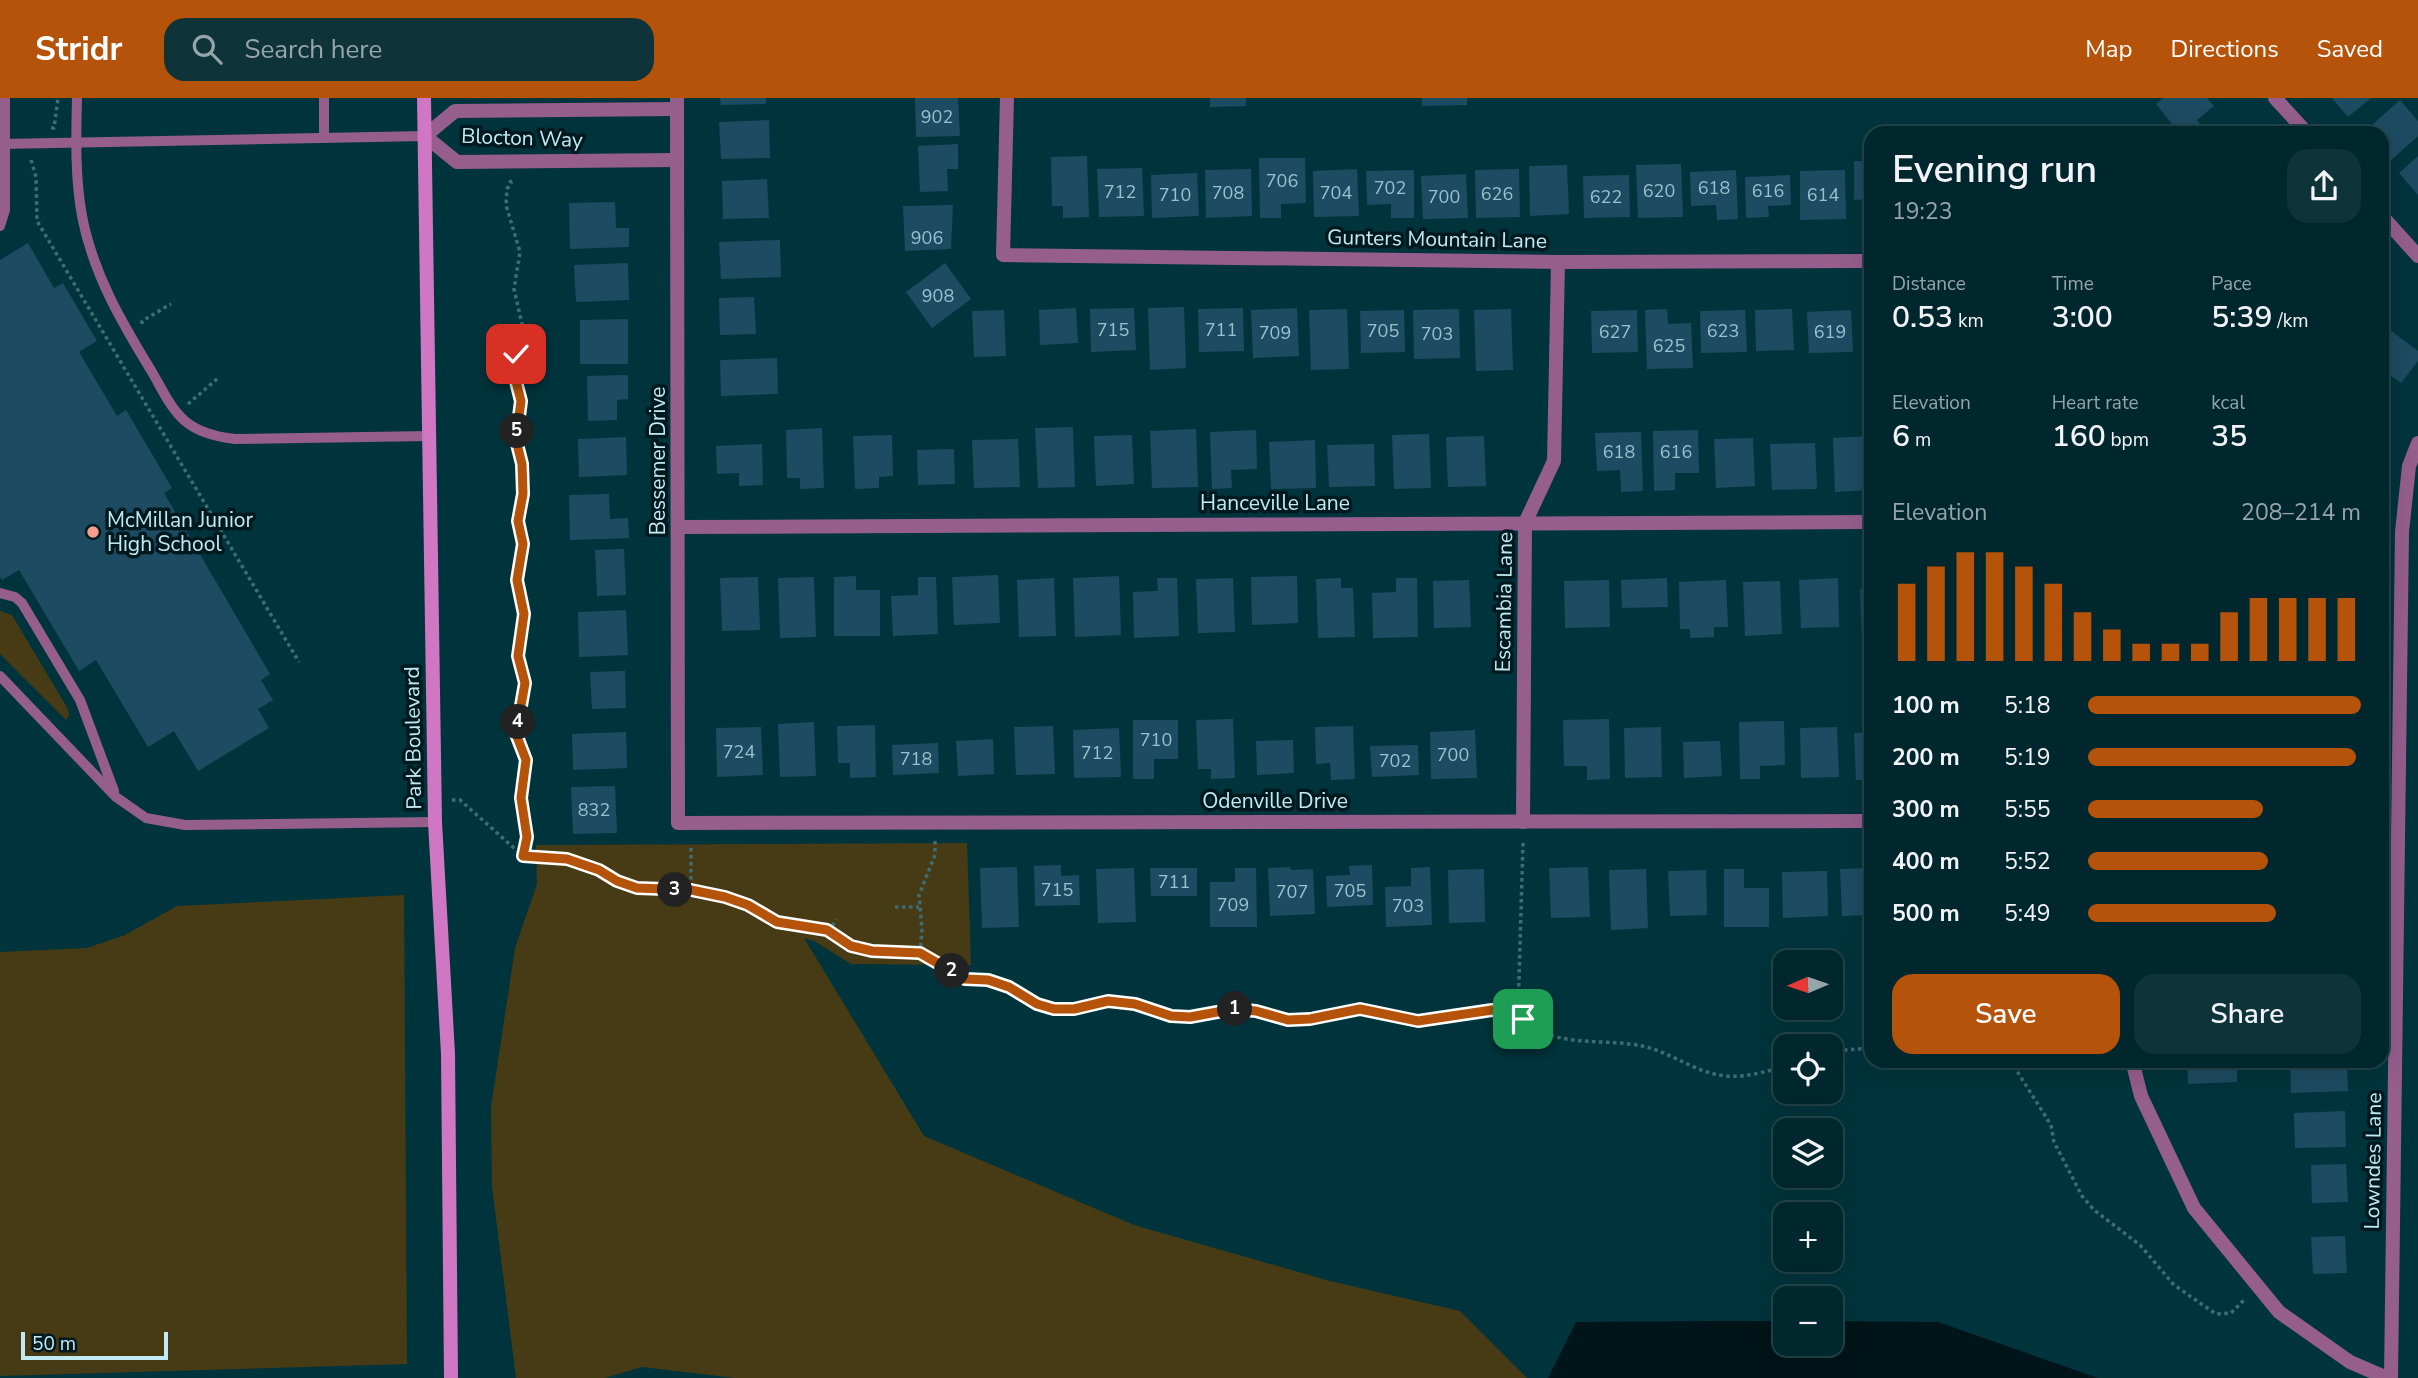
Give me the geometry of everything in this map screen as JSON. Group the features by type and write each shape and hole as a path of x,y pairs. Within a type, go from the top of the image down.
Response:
{"main road":[{"name":"Park Boulevard","path":"424,98 435,822 448,1054 451,1378"}],"street":[{"name":"Gunters Mountain Lane","path":"1007,98 1003,255 1559,262 1864,261"},
{"path":"2275,98 2301,126"},
{"name":"Blocton Way","path":"677,103 456,111 425,136 457,162 677,160"},
{"name":"Bessemer Drive","path":"677,103 680,527 678,823"},
{"path":"2389,224 2418,256"},
{"name":"Escambia Lane","path":"1523,822 1525,523 1554,461 1559,262"},
{"name":"Lowndes Lane","path":"2389,1378 2402,532 2409,466 2418,443"},
{"name":"Hanceville Lane","path":"680,527 1864,522"},
{"name":"Odenville Drive","path":"678,823 1864,821"},
{"path":"2134,1068 2141,1096 2194,1208 2279,1312 2350,1362 2389,1378"}],"lane":[{"path":"0,226 5,210 5,98"},
{"path":"77,98 75,143 82,216 101,279 119,317 169,401 186,422 209,434 235,439 430,436"},
{"path":"324,98 324,138"},
{"path":"3,144 425,136"},
{"path":"0,593 15,597 22,603 80,700 116,797"},
{"path":"0,676 116,797 146,818 166,823 435,822"}],"path":[{"path":"45,128 54,128 58,98"},
{"path":"31,160 36,177 37,221 299,662"},
{"path":"510,180 506,205 520,252 514,289 522,324 513,370 521,401 516,440 522,464 523,494 518,521 523,544 517,580 524,614 518,656 525,683 516,734 526,760 521,798 527,837 523,856"},
{"path":"142,329 142,321 171,304"},
{"path":"188,404 217,379"},
{"path":"452,800 460,800 523,856 567,859 637,888 691,890 725,897 748,905 777,922 795,923 829,932 851,946 872,951 920,953 965,979 988,980 1009,987 1037,1004 1054,1009 1074,1009 1108,1001 1135,1004 1171,1016 1190,1017 1234,1009 1256,1011 1288,1020 1310,1019 1360,1009 1418,1021 1492,1010 1518,1013 1553,1036 1646,1047 1700,1071 1728,1076 1773,1070"},
{"path":"920,953 922,929 919,895 935,855 935,841"},
{"path":"1518,1013 1523,843"},
{"path":"691,848 691,890"},
{"path":"895,907 919,907"},
{"path":"829,932 836,919"},
{"path":"1843,1050 1864,1049"},
{"path":"2015,1068 2051,1125 2054,1142 2082,1196 2094,1210 2140,1245 2174,1285 2216,1314 2231,1313 2244,1300"}],"shaded area":[{"path":"0,611 12,615 68,709 69,716 66,720 0,654"},
{"path":"967,843 971,965 851,964 814,941 804,938 924,1136 1134,1225 1330,1281 1460,1311 1527,1378 735,1378 642,1367 605,1378 516,1378 492,1186 491,1107 515,948 537,884 536,845"},
{"path":"404,895 407,1364 0,1376 0,952 87,948 125,935 177,906"},
{"path":"1773,1321 1773,1356 1843,1356 1843,1321 1938,1322 2098,1378 1548,1378 1576,1322"}],"building":[{"path":"720,98 766,98 766,104 721,105"},
{"path":"915,98 958,98 960,136 916,137"},
{"path":"1210,98 1246,98 1246,106 1210,107"},
{"path":"1422,98 1467,98 1467,105 1422,106"},
{"path":"2163,98 2207,98 2214,106 2197,120 2202,126 2173,126 2156,104"},
{"path":"2332,98 2371,98 2348,117"},
{"path":"2400,100 2418,121 2418,136 2389,162 2389,126 2371,126"},
{"path":"769,120 770,158 721,159 719,122"},
{"path":"958,144 958,169 947,169 948,191 920,192 918,146"},
{"path":"1087,156 1089,217 1063,218 1063,206 1052,206 1051,157"},
{"path":"2418,156 2418,195 2399,173"},
{"path":"1259,158 1305,158 1306,203 1281,204 1281,218 1260,218"},
{"path":"1854,161 1864,161 1864,199 1854,200"},
{"path":"1681,164 1683,217 1638,218 1636,165"},
{"path":"1567,165 1569,214 1530,216 1529,166"},
{"path":"1142,168 1144,216 1099,217 1097,169"},
{"path":"1251,169 1252,216 1206,218 1205,170"},
{"path":"1357,169 1359,216 1314,217 1313,171"},
{"path":"1519,169 1520,217 1476,218 1475,170"},
{"path":"1414,170 1414,218 1391,218 1391,204 1367,205 1366,171"},
{"path":"1736,170 1738,219 1717,220 1716,205 1691,206 1690,172"},
{"path":"1845,170 1846,219 1800,220 1800,171"},
{"path":"1197,173 1199,216 1152,218 1151,175"},
{"path":"1466,174 1468,218 1423,219 1421,176"},
{"path":"1629,175 1630,217 1584,218 1583,176"},
{"path":"1790,175 1791,205 1768,206 1769,217 1746,218 1745,177"},
{"path":"767,179 769,218 723,219 722,181"},
{"path":"615,202 616,228 629,228 629,247 570,249 569,203"},
{"path":"953,205 951,249 905,251 903,206"},
{"path":"780,240 781,277 721,279 719,242"},
{"name":"McMillan Junior High School","path":"28,243 54,288 63,283 97,341 79,352 117,416 126,410 172,488 164,493 270,674 261,680 273,700 258,709 269,728 198,771 174,731 148,747 96,660 79,671 19,570 2,580 0,577 0,260"},
{"path":"628,263 629,300 576,302 574,265"},
{"path":"945,263 971,299 932,328 906,292"},
{"path":"754,297 756,334 720,335 719,298"},
{"path":"1184,307 1186,368 1150,370 1148,308"},
{"path":"1076,308 1078,343 1040,345 1039,310"},
{"path":"1134,308 1136,350 1091,352 1090,309"},
{"path":"1243,308 1244,351 1199,352 1198,309"},
{"path":"1297,308 1299,356 1253,358 1251,310"},
{"path":"1862,308 1864,308 1864,350"},
{"path":"1347,309 1349,369 1311,370 1309,310"},
{"path":"1459,309 1460,358 1414,359 1413,310"},
{"path":"1511,309 1513,370 1476,371 1474,310"},
{"path":"1667,309 1668,324 1691,323 1693,368 1647,369 1645,310"},
{"path":"1792,309 1794,350 1756,351 1755,310"},
{"path":"1004,310 1006,356 974,357 972,311"},
{"path":"1404,310 1405,352 1361,353 1360,311"},
{"path":"1637,310 1638,352 1592,353 1591,311"},
{"path":"1745,310 1747,352 1701,353 1700,311"},
{"path":"1851,310 1853,352 1809,353 1807,312"},
{"path":"628,319 628,364 580,364 580,320"},
{"path":"2389,329 2418,351 2418,361 2401,383 2389,374"},
{"path":"777,358 778,394 721,396 720,360"},
{"path":"628,375 628,399 617,400 617,420 588,421 587,376"},
{"path":"1073,427 1075,487 1038,488 1035,428"},
{"path":"822,428 824,488 800,489 800,478 787,478 786,430"},
{"path":"1196,429 1198,487 1152,488 1150,431"},
{"path":"1256,430 1257,469 1231,470 1232,488 1212,489 1210,432"},
{"path":"1698,430 1699,473 1675,473 1675,490 1654,491 1653,431"},
{"path":"1641,432 1643,491 1621,492 1620,470 1597,471 1595,433"},
{"path":"1429,434 1431,488 1394,489 1392,435"},
{"path":"892,435 893,476 879,477 879,488 855,489 853,436"},
{"path":"1132,435 1134,484 1096,486 1094,436"},
{"path":"1484,436 1486,486 1448,487 1446,437"},
{"path":"1864,436 1864,490 1835,492 1833,438"},
{"path":"626,437 627,475 579,477 578,439"},
{"path":"1753,438 1755,486 1716,488 1714,439"},
{"path":"1018,439 1020,487 974,488 972,440"},
{"path":"1315,440 1316,488 1271,489 1269,442"},
{"path":"1815,443 1817,489 1772,490 1770,444"},
{"path":"762,444 763,485 739,486 739,473 717,474 716,446"},
{"path":"1374,444 1375,486 1329,487 1327,445"},
{"path":"954,449 955,484 918,485 917,450"},
{"path":"609,494 610,519 628,518 629,538 570,540 569,495"},
{"path":"624,549 626,595 597,596 595,550"},
{"path":"998,575 1000,623 954,625 952,577"},
{"path":"856,576 856,590 880,590 880,636 834,636 834,577"},
{"path":"1119,576 1121,635 1075,637 1073,578"},
{"path":"1297,576 1298,623 1252,625 1251,577"},
{"path":"758,577 760,630 722,631 720,578"},
{"path":"814,577 816,637 780,638 778,578"},
{"path":"918,577 936,577 938,634 893,636 891,596 918,595"},
{"path":"1054,578 1056,636 1019,637 1017,580"},
{"path":"1157,578 1177,578 1179,636 1134,638 1133,592 1158,591"},
{"path":"1233,578 1235,632 1198,633 1196,579"},
{"path":"1341,578 1341,588 1353,588 1355,637 1318,638 1316,579"},
{"path":"1396,578 1417,578 1418,637 1373,638 1372,593 1396,592"},
{"path":"1667,578 1668,607 1622,608 1621,580"},
{"path":"1838,578 1839,627 1801,628 1799,580"},
{"path":"1469,580 1471,627 1434,628 1433,581"},
{"path":"1609,580 1610,627 1565,628 1564,581"},
{"path":"1726,580 1728,627 1714,627 1714,637 1690,638 1690,629 1680,629 1679,582"},
{"path":"1780,581 1782,634 1745,636 1743,582"},
{"path":"1860,589 1864,589 1864,640"},
{"path":"626,610 628,655 579,657 578,612"},
{"path":"625,671 626,708 592,709 590,672"},
{"path":"1233,719 1235,778 1211,779 1211,769 1198,769 1196,720"},
{"path":"1609,719 1610,779 1587,780 1587,766 1564,766 1563,720"},
{"path":"1133,720 1178,720 1178,759 1154,759 1154,779 1133,779"},
{"path":"1784,721 1785,765 1760,766 1760,779 1740,779 1739,722"},
{"path":"814,722 816,776 780,777 778,724"},
{"path":"875,725 876,777 850,778 850,763 838,763 837,726"},
{"path":"1053,726 1055,774 1016,775 1014,727"},
{"path":"1353,726 1355,779 1331,780 1330,763 1316,764 1315,727"},
{"path":"761,727 763,775 717,777 716,728"},
{"path":"1661,727 1662,777 1625,778 1624,728"},
{"path":"1837,727 1839,777 1801,778 1800,728"},
{"path":"1119,728 1121,777 1074,778 1073,730"},
{"path":"1475,730 1477,778 1431,779 1430,732"},
{"path":"626,732 627,768 573,770 572,734"},
{"path":"1854,733 1864,733 1864,779 1856,780"},
{"path":"993,739 994,774 958,776 956,741"},
{"path":"1293,740 1294,773 1257,775 1256,741"},
{"path":"1720,741 1722,776 1684,778 1683,742"},
{"path":"938,743 939,773 893,775 892,745"},
{"path":"1418,745 1419,775 1372,777 1370,746"},
{"path":"615,786 617,833 573,834 571,787"},
{"path":"1061,865 1061,876 1079,875 1080,905 1035,906 1034,866"},
{"path":"1372,865 1373,905 1327,907 1326,876 1350,875 1349,866"},
{"path":"1017,867 1019,927 982,928 980,868"},
{"path":"1290,867 1291,870 1313,869 1315,914 1270,916 1268,868"},
{"path":"1430,867 1432,925 1386,927 1385,887 1411,886 1411,868"},
{"path":"1588,867 1590,917 1551,918 1549,868"},
{"path":"1134,868 1136,922 1098,923 1096,869"},
{"path":"1150,868 1197,868 1197,896 1151,896"},
{"path":"1235,868 1256,868 1257,927 1210,927 1210,882 1235,882"},
{"path":"1864,868 1864,915 1842,916 1840,869"},
{"path":"1484,869 1485,922 1449,923 1448,870"},
{"path":"1646,869 1648,928 1611,930 1609,870"},
{"path":"1724,869 1744,869 1744,888 1769,888 1769,927 1724,927"},
{"path":"1706,870 1707,915 1670,916 1668,871"},
{"path":"1827,871 1828,916 1783,918 1782,872"},
{"path":"2187,1068 2237,1068 2237,1082 2188,1084"},
{"path":"2290,1068 2347,1068 2348,1091 2291,1093"},
{"path":"2345,1111 2346,1147 2295,1148 2294,1113"},
{"path":"2346,1164 2348,1202 2312,1203 2311,1165"},
{"path":"2345,1236 2347,1273 2313,1274 2311,1237"}],"place":[{"name":"McMillan Junior High School","path":"93,532"}],"route":[{"path":"516,354 513,370 521,401 516,440 522,464 523,494 518,521 523,544 517,580 524,614 518,656 525,683 516,734 526,760 521,798 527,837 523,856 567,859 637,888 691,890 725,897 748,905 777,922 827,930 851,946 872,951 920,953 965,979 988,980 1009,987 1023,998 1054,1009 1074,1009 1108,1001 1135,1004 1171,1016 1190,1017 1234,1009 1272,1014 1288,1020 1310,1019 1360,1009 1418,1021 1492,1010 1518,1013 1523,1019"}]}
